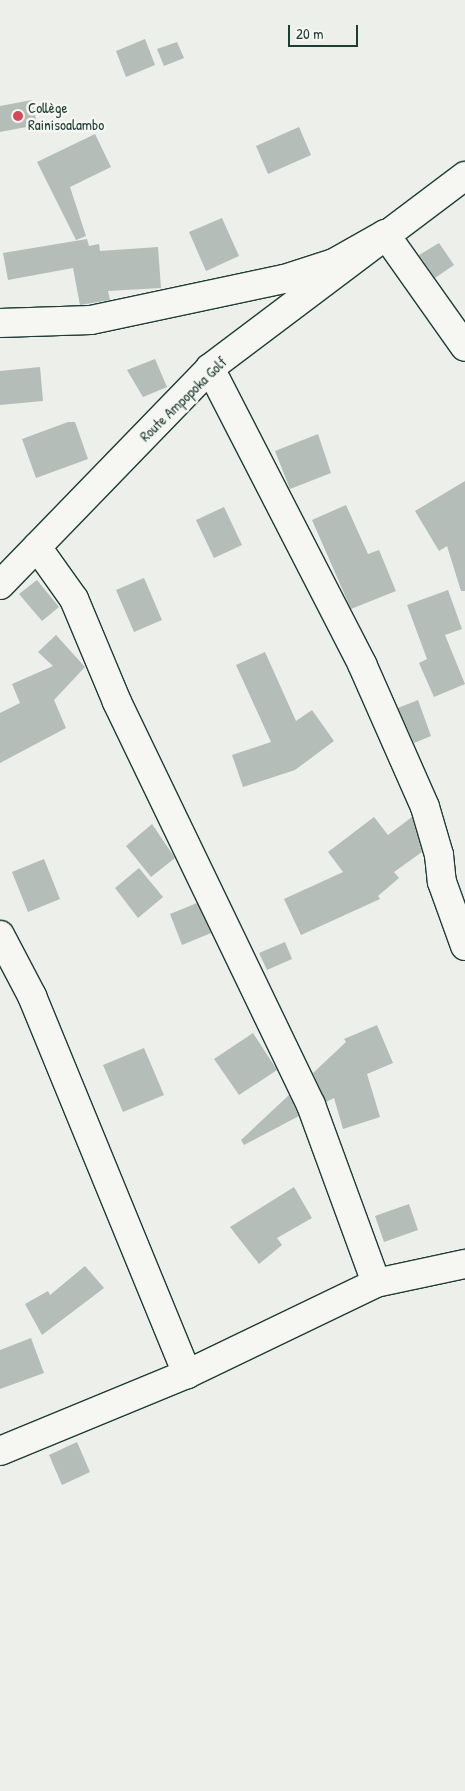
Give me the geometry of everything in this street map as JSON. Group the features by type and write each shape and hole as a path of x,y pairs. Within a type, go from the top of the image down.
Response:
{"street":[{"path":"0,323 91,320 284,279 334,264 385,234 465,176"},
{"path":"385,234 456,324 465,348"},
{"name":"Route Ampopoka Golf","path":"0,585 210,368 385,234"},
{"path":"210,368 362,664 425,807 440,855 442,882 465,946"},
{"path":"37,548 74,600 117,702 311,1105 376,1283"},
{"path":"0,935 32,996 187,1374"},
{"path":"0,1451 187,1374 376,1283 465,1264"}],"building":[{"path":"145,39 155,65 126,77 116,51"},
{"path":"177,42 184,58 164,66 157,49"},
{"name":"Collège Rainisoalambo","path":"32,100 37,125 0,132 0,106"},
{"path":"299,127 311,155 268,174 256,146"},
{"path":"95,134 111,167 70,187 86,236 76,240 37,162"},
{"path":"222,218 239,256 206,271 189,232"},
{"path":"87,239 89,246 99,244 100,251 158,247 161,288 108,291 110,300 80,305 73,268 8,280 3,253"},
{"path":"439,243 454,265 435,278 419,255"},
{"path":"155,359 167,387 143,397 127,370"},
{"path":"40,367 43,401 0,405 0,371"},
{"path":"68,422 75,422 88,459 36,478 22,439"},
{"path":"318,434 331,473 290,489 275,451"},
{"path":"465,481 465,591 461,591 447,546 439,551 415,511"},
{"path":"346,505 368,554 379,550 396,591 351,609 312,520"},
{"path":"224,507 242,545 214,558 196,520"},
{"path":"144,578 162,620 134,632 116,590"},
{"path":"37,580 59,607 42,621 19,594"},
{"path":"448,590 462,629 445,635 465,684 434,697 419,663 427,659 407,605"},
{"path":"56,635 85,667 54,700 66,728 0,763 0,713 20,703 12,684 53,666 38,652"},
{"path":"265,652 296,721 312,710 334,741 295,770 243,787 232,755 271,742 236,665"},
{"path":"418,700 431,736 414,743 398,708"},
{"path":"374,817 388,835 412,817 422,852 394,872 399,878 378,896 380,899 301,935 284,899 343,872 328,852"},
{"path":"152,824 175,858 151,877 126,846"},
{"path":"44,859 60,899 28,912 12,872"},
{"path":"139,868 163,897 138,918 115,888"},
{"path":"197,903 211,933 182,945 170,914"},
{"path":"285,942 292,959 267,970 259,953"},
{"path":"377,1025 393,1063 367,1074 380,1117 343,1129 334,1098 326,1102 313,1073 346,1042 344,1039"},
{"path":"253,1033 277,1070 239,1095 214,1059"},
{"path":"144,1048 164,1095 123,1112 103,1065"},
{"path":"289,1095 299,1116 244,1145 241,1140"},
{"path":"294,1187 312,1218 277,1238 282,1245 259,1264 230,1227"},
{"path":"409,1204 418,1230 384,1242 375,1216"},
{"path":"85,1266 104,1288 42,1335 25,1304 48,1291 50,1295"},
{"path":"31,1338 44,1373 0,1389 0,1350"},
{"path":"77,1442 90,1472 62,1485 49,1455"}],"place":[{"name":"Collège Rainisoalambo","path":"18,116"}]}
